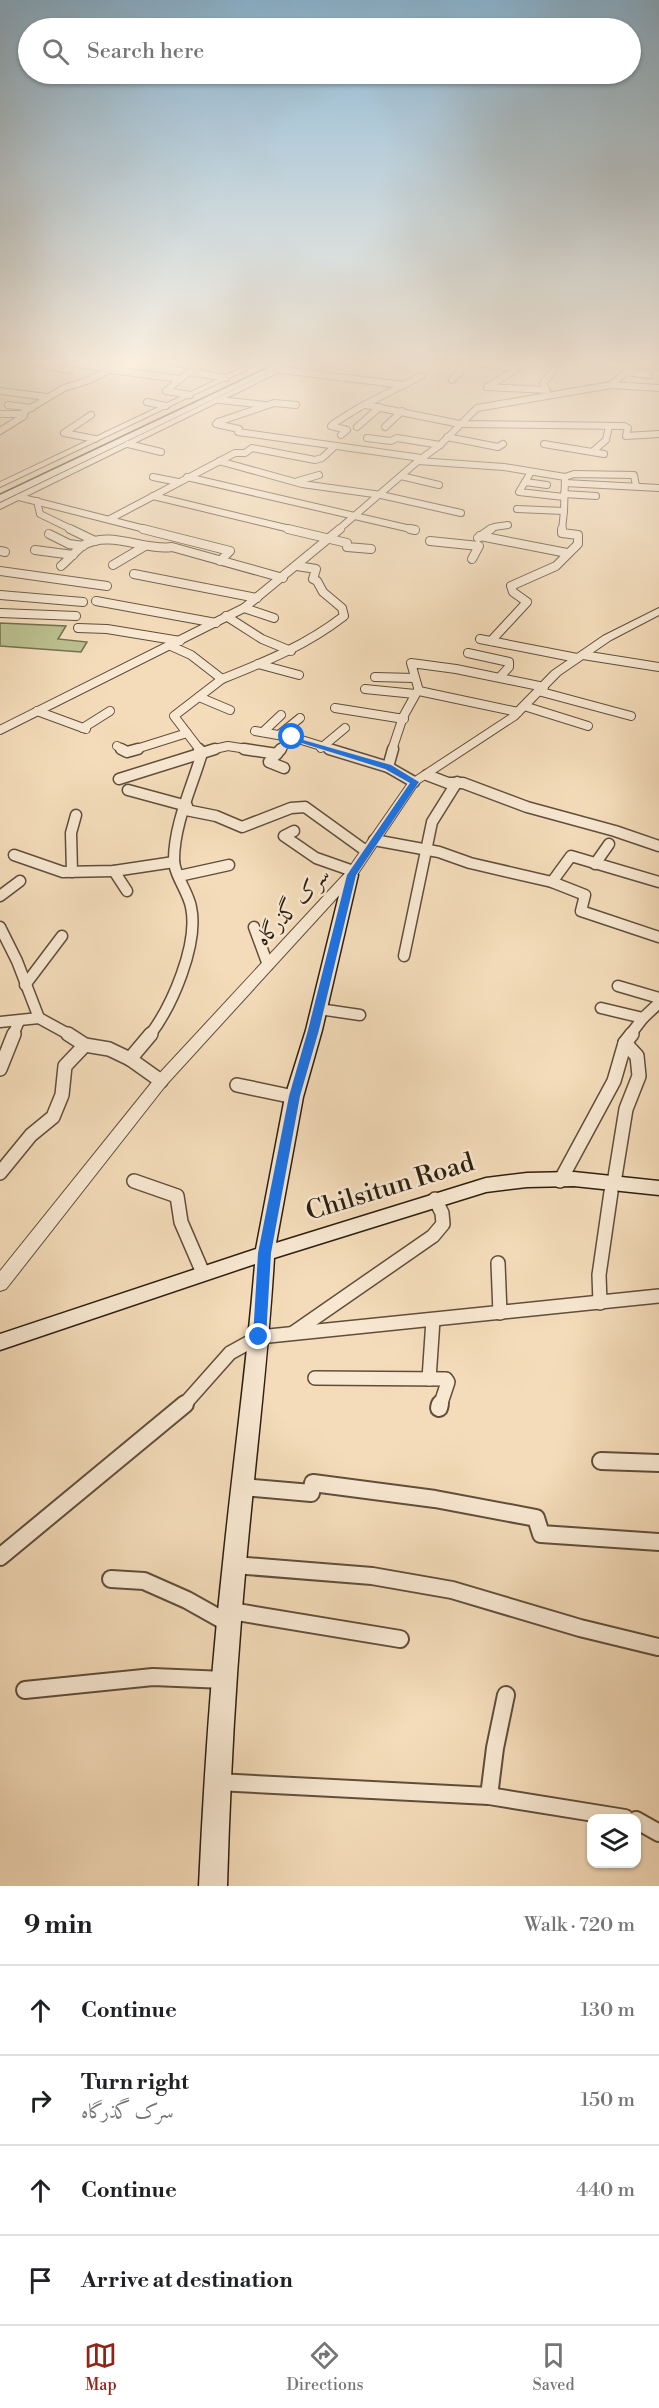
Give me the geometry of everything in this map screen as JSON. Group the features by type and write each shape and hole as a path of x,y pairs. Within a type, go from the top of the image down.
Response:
{"main road":[{"path":"0,491 95,448"},
{"path":"0,499 106,448"},
{"path":"213,1886 217,1782 234,1565 259,1337 265,1253 294,1096 319,1009 352,873"},
{"name":"Chilsitun Road","path":"0,1342 203,1273 486,1185 527,1180 560,1181 575,1188 659,1188"},
{"name":"Chilsitun Road","path":"612,1188 659,1197"}],"street":[{"path":"2,482 76,448"},
{"path":"0,506 120,448"},
{"path":"145,448 161,452"},
{"path":"110,519 219,460 235,453 245,453 251,448"},
{"path":"251,448 320,459 332,448"},
{"path":"340,448 420,460 507,465"},
{"path":"0,730 244,608 283,578 289,570 297,566 436,448"},
{"path":"568,448 604,454"},
{"path":"592,452 597,448"},
{"path":"494,459 507,465 565,480 659,488"},
{"path":"219,460 298,481 381,495 461,513"},
{"path":"531,472 519,492 596,496"},
{"path":"565,480 574,474 634,475 636,486"},
{"path":"298,481 319,475"},
{"path":"401,476 438,485"},
{"path":"153,477 178,482"},
{"path":"188,477 415,530"},
{"path":"491,641 527,602 513,592 511,586 556,566 578,544 579,536 562,533 565,480"},
{"path":"525,482 548,485"},
{"path":"153,496 328,538 347,543 347,547 371,549"},
{"path":"19,497 230,551 220,561"},
{"path":"37,501 40,514 95,541"},
{"path":"517,509 564,511"},
{"path":"472,544 494,527 508,525"},
{"path":"49,534 69,544 83,546"},
{"path":"480,536 567,553"},
{"path":"61,566 83,546 95,541 117,540 158,549 172,547 283,578"},
{"path":"430,542 472,544 479,547 471,559"},
{"path":"113,565 145,546"},
{"path":"35,550 73,555"},
{"path":"202,753 174,716 222,679 291,651 321,634 344,616 342,608 323,592 317,581 313,579 316,569 297,566"},
{"path":"0,571 107,586"},
{"path":"134,574 257,598"},
{"path":"0,595 83,602"},
{"path":"96,601 216,623"},
{"path":"244,608 274,618"},
{"path":"282,715 259,732 292,737 321,748 388,767 414,782 427,776 521,709 556,673 608,638 659,611"},
{"path":"0,613 76,616"},
{"path":"226,616 262,639 291,651"},
{"path":"78,628 107,629 175,643 222,679"},
{"path":"480,639 580,657 659,667"},
{"path":"468,653 509,662 509,667 500,677"},
{"path":"257,663 299,675"},
{"path":"388,767 416,692 412,663 500,677 631,716"},
{"path":"375,677 414,678"},
{"path":"364,689 416,692 521,709 588,726"},
{"path":"199,697 230,710"},
{"path":"335,708 404,719"},
{"path":"37,711 84,728 110,711"},
{"path":"279,735 300,718"},
{"path":"321,748 345,728"},
{"path":"117,746 127,752 187,733"},
{"path":"284,768 269,763 292,737"},
{"path":"118,778 228,746 277,754"},
{"path":"129,1059 161,1020 188,950 193,918 192,906 174,862 177,835 202,753"},
{"path":"427,776 441,782 457,782 494,792 527,807 615,831 659,846"},
{"name":"سرک گذرگاه","path":"0,1284 162,1081 352,873 414,782"},
{"path":"404,956 432,822 457,782"},
{"path":"128,790 216,816 242,827 253,825 294,806 305,807 366,851"},
{"path":"72,872 71,833 76,815"},
{"path":"294,831 284,836 308,855 320,862 352,873"},
{"path":"374,840 439,852 552,882 585,895 581,911 659,937"},
{"path":"595,864 609,844"},
{"path":"14,855 63,872 114,871 174,862"},
{"path":"552,882 571,856 659,882"},
{"path":"179,876 229,865"},
{"path":"114,871 127,891"},
{"path":"0,896 20,881"},
{"path":"0,927 17,961 39,1018"},
{"path":"254,927 268,965"},
{"path":"25,985 62,936"},
{"path":"618,986 659,998"},
{"path":"560,1181 614,1081 625,1043 643,1018 659,1003"},
{"path":"601,1008 643,1018"},
{"path":"319,1009 360,1015"},
{"path":"0,1022 39,1018 85,1045 109,1049 129,1059 162,1081"},
{"path":"0,1069 19,1021"},
{"path":"600,1303 599,1275 612,1188 626,1108 639,1076 637,1056 625,1043"},
{"path":"0,1173 31,1135 53,1117 62,1095 65,1066 85,1045"},
{"path":"237,1085 294,1096"},
{"path":"135,1181 177,1196 181,1222 203,1273"},
{"path":"290,1335 433,1236 443,1224 442,1213 435,1199"},
{"path":"498,1263 500,1313"},
{"path":"0,1557 178,1412 230,1353 259,1337 659,1296"},
{"path":"429,1379 433,1320"},
{"path":"315,1378 448,1380 440,1408"},
{"path":"602,1461 659,1463"},
{"path":"243,1487 311,1493 313,1483 435,1499 536,1518 541,1534 659,1542"},
{"path":"234,1565 372,1576 452,1590 659,1651"},
{"path":"111,1579 144,1581 231,1618 400,1639"},
{"path":"25,1690 153,1677 225,1680"},
{"path":"489,1796 495,1748 506,1695"},
{"path":"217,1782 489,1796 600,1814"},
{"path":"641,1823 659,1833"}],"green space":[{"path":"0,623 66,626 58,639 87,642 81,652 0,646"}],"route":[{"path":"259,1337 265,1253 294,1096 314,1030 351,875 414,782 388,767 292,737"}]}
